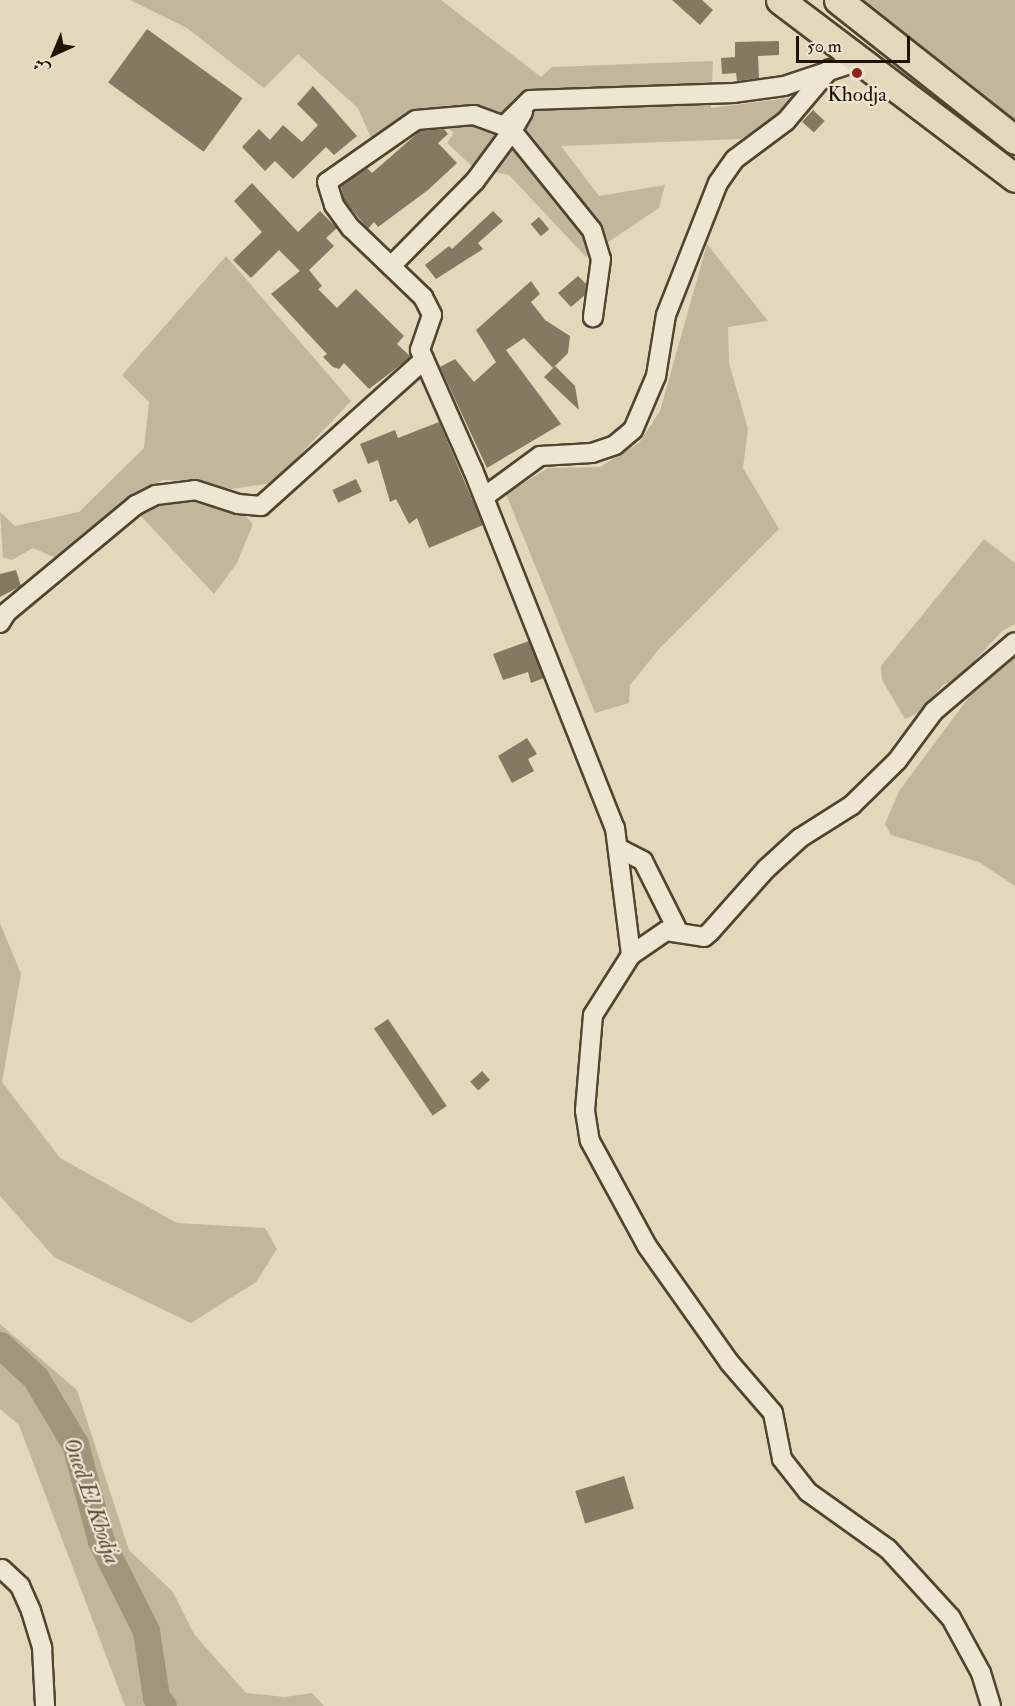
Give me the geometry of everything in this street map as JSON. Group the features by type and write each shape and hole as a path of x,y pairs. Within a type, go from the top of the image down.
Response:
{"highway":[{"path":"780,0 1015,178"},
{"path":"838,0 1015,140"}],"street":[{"path":"631,955 618,848 611,817 484,497 420,350 432,315 423,297 333,206 327,182 416,120 474,115 504,126 530,100 734,93 784,86 832,68 859,61"},
{"path":"484,497 540,456 592,453 615,445 633,430 656,376 666,315 721,177 745,149 786,121 832,68"},
{"path":"391,266 475,181 512,131 530,100"},
{"path":"512,131 592,230 601,259 593,317"},
{"path":"2,616 136,505 156,495 195,490 238,504 261,506 424,360"},
{"path":"991,1706 981,1673 951,1618 888,1549 808,1492 782,1459 773,1413 696,1316 603,1170 590,1141 585,1111 589,1036 593,1015 631,955 666,931 704,937 716,927 766,869 800,838 852,805 897,761 934,711 1015,642"},
{"path":"618,848 643,861 679,933"},
{"path":"2,1569 20,1586 31,1611 42,1648 45,1706"}],"shaded area":[{"path":"130,0 441,0 541,77 552,67 713,61 711,108 796,97 781,116 741,139 561,146 599,196 665,185 659,208 586,257 509,175 474,168 447,143 454,133 423,108 371,138 358,108 298,54 264,88 187,28"},
{"path":"838,0 1015,0 1015,140"},
{"path":"707,244 768,321 728,327 729,363 748,429 743,468 779,529 659,649 630,685 629,703 595,713 506,494 548,468 600,467 639,443 660,411"},
{"path":"226,256 351,401 273,483 232,489 197,481 163,480 133,497 63,561 33,548 12,560 3,557 0,512 15,526 79,512 144,448 149,402 122,375"},
{"path":"195,495 241,511 253,524 237,563 214,594 139,514 164,500"},
{"path":"984,539 1015,563 1015,624 1002,631 956,681 944,684 918,713 905,719 882,680 881,666"},
{"path":"1015,651 1015,886 979,862 891,835 885,824 899,791 972,693"},
{"path":"0,923 21,974 2,1082 60,1158 177,1223 265,1228 277,1249 256,1282 191,1323 54,1257 0,1196"},
{"path":"0,1324 77,1390 129,1550 173,1592 194,1634 246,1693 285,1697 312,1693 324,1706 125,1706 19,1425 0,1409"}],"building":[{"path":"672,0 702,0 713,10 700,25"},
{"path":"147,29 242,98 204,152 108,82"},
{"path":"779,41 779,55 758,56 759,78 737,81 736,73 722,74 721,58 735,57 735,42"},
{"path":"313,86 357,136 334,155 326,147 293,179 275,161 265,171 242,147 259,129 270,140 283,125 302,142 318,125 297,104"},
{"path":"813,110 825,121 814,133 802,122"},
{"path":"444,129 448,134 438,143 457,163 428,190 378,227 374,222 368,229 344,200 341,186 367,168 372,173 420,131"},
{"path":"252,183 298,232 320,211 337,228 326,238 334,246 309,270 322,286 318,289 337,308 356,289 404,336 397,344 411,357 369,389 344,363 339,369 333,367 323,357 327,354 271,294 300,271 279,250 251,278 233,260 262,232 234,201"},
{"path":"493,211 503,221 478,243 483,249 436,279 425,265 449,246 452,249"},
{"path":"539,217 549,229 541,236 531,224"},
{"path":"578,276 586,284 585,295 571,307 558,293"},
{"path":"531,281 540,294 531,302 545,320 570,336 568,353 553,368 524,338 506,350 561,424 487,468 440,367 455,359 474,382 496,362 476,330"},
{"path":"555,366 575,386 579,410 544,377"},
{"path":"439,422 483,525 429,548 417,518 409,524 396,499 390,502 378,460 368,464 360,444 395,430 398,438"},
{"path":"356,479 362,492 338,503 332,490"},
{"path":"16,570 21,586 0,597 0,574"},
{"path":"529,641 544,678 531,683 528,672 503,680 493,654"},
{"path":"527,738 537,754 528,759 534,771 512,783 498,756"},
{"path":"388,1019 447,1106 433,1116 374,1029"},
{"path":"482,1071 490,1080 478,1091 470,1082"},
{"path":"624,1476 634,1509 585,1523 575,1491"}],"waterway":[{"name":"Oued El Khodja","path":"0,1345 35,1377 75,1444 101,1541 146,1631 156,1697 163,1706"}],"place":[{"name":"Khodja","path":"857,73"}]}
